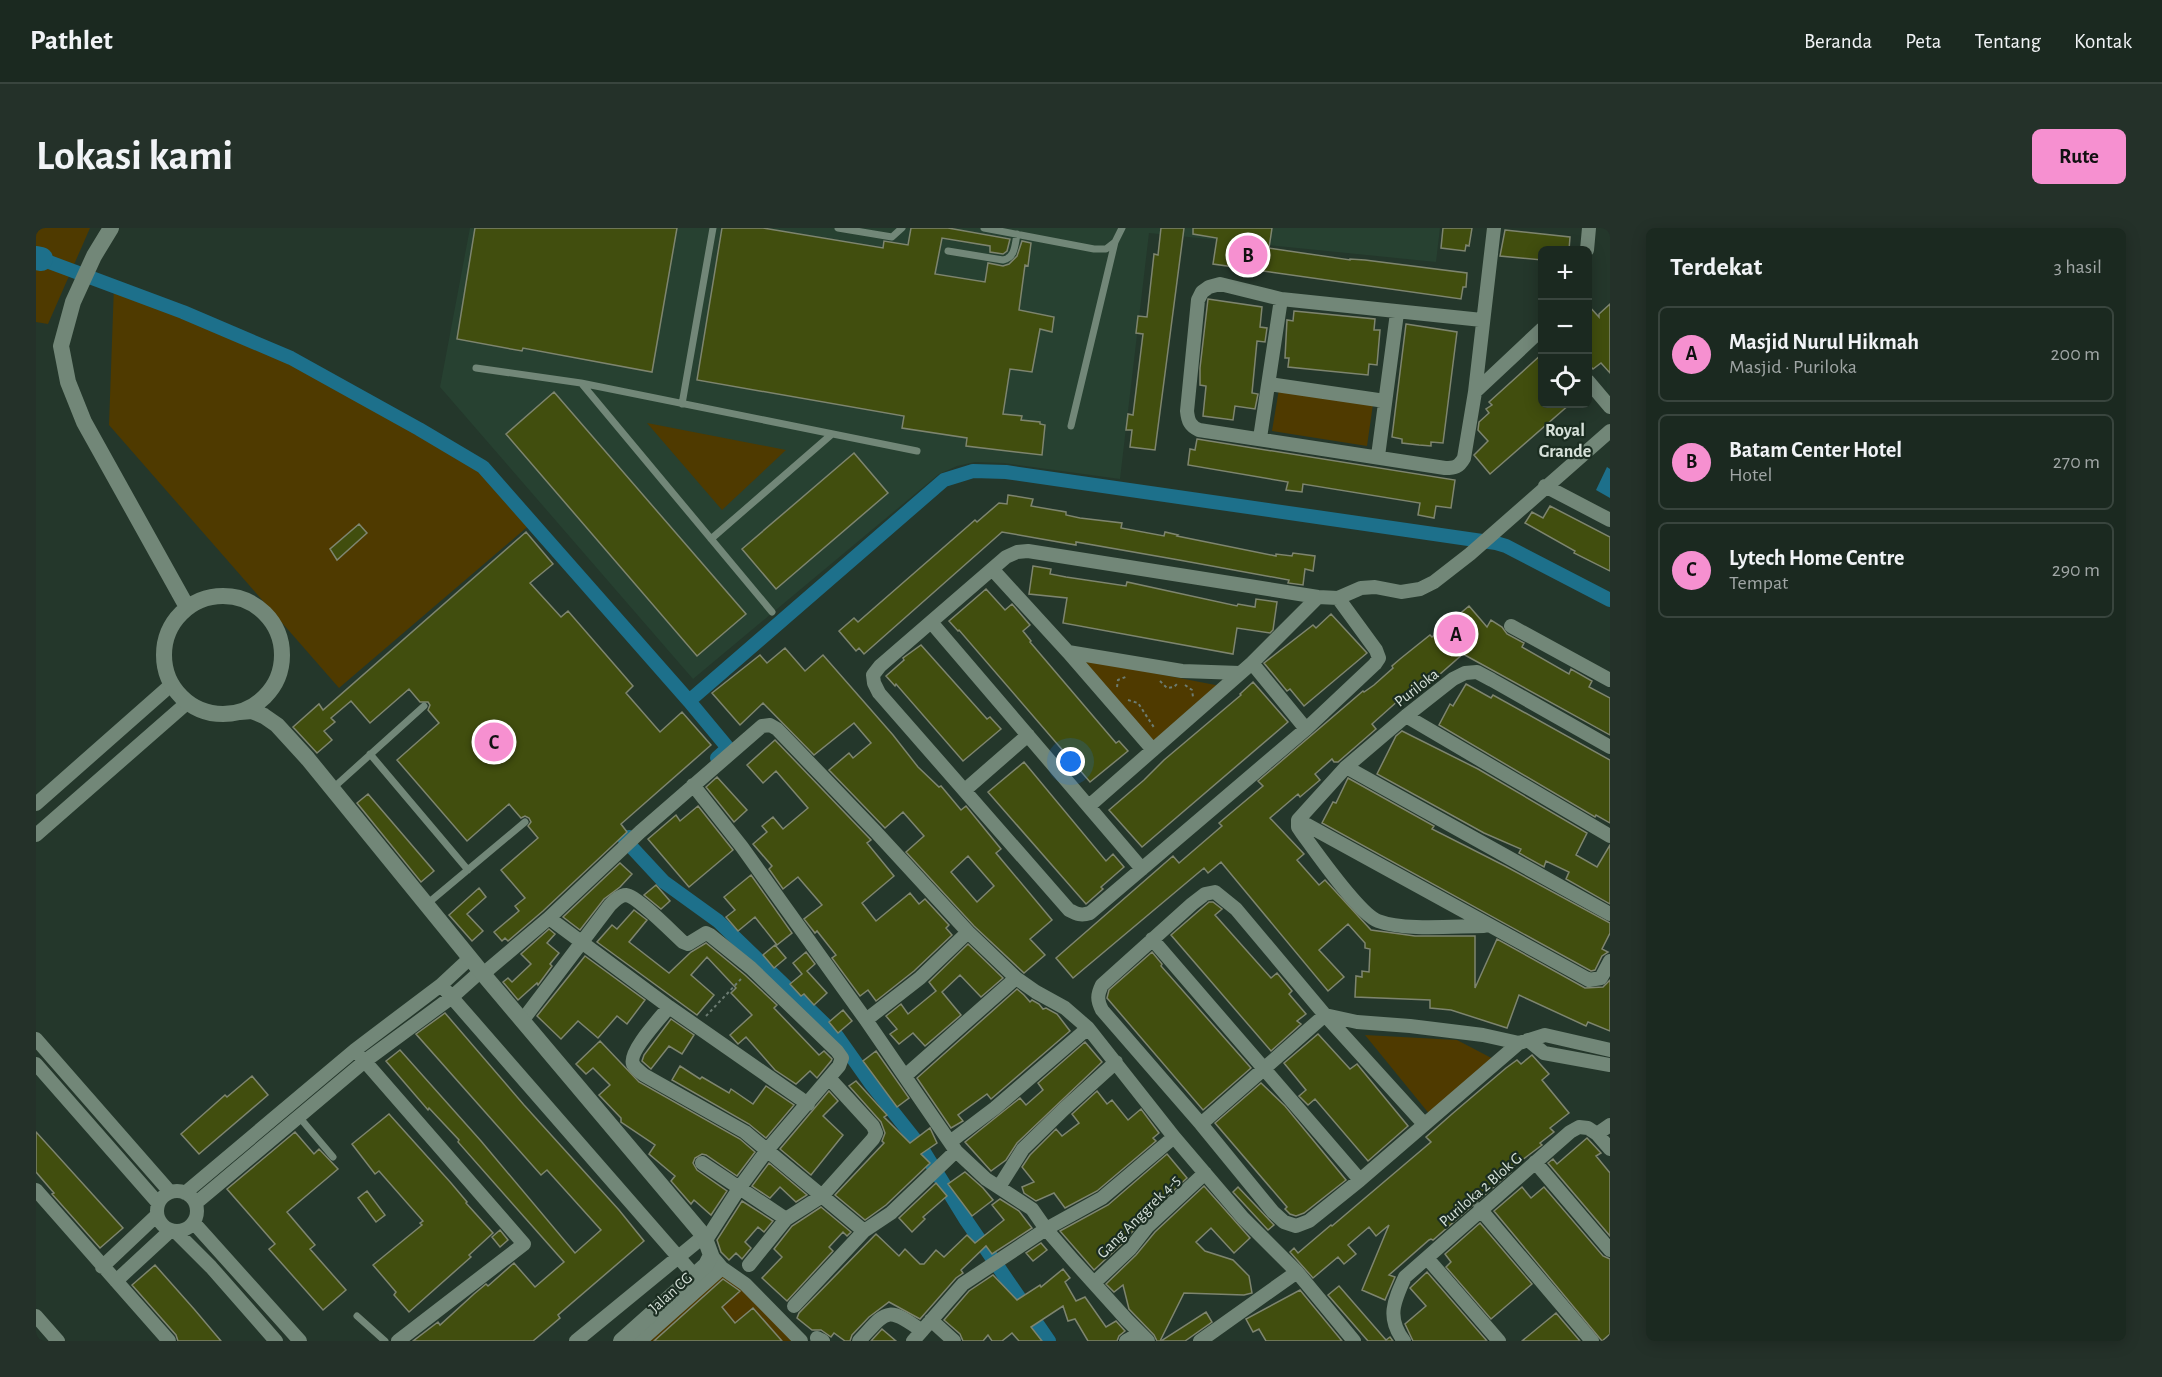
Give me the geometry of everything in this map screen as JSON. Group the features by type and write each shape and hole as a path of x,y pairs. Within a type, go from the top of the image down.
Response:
{"street":[{"path":"111,228 94,256 73,302 62,346 68,382 84,422 187,607"},
{"path":"1482,320 1397,313 1281,299 1220,284 1209,287 1202,292 1198,300 1188,419 1192,427 1199,430 1445,468 1461,465 1475,392 1494,228"},
{"path":"1587,246 1589,228"},
{"path":"1260,438 1281,299"},
{"path":"1378,456 1397,313"},
{"path":"1475,392 1538,333"},
{"path":"1269,384 1385,401"},
{"path":"1592,387 1610,407"},
{"path":"1338,598 1376,651 1379,657 1375,664 1306,729 1090,913 1077,915 1069,910 879,693 874,683 873,675 880,666 1006,557 1017,552 1028,551 1318,597 1338,598 1361,588 1375,587 1401,592 1420,589 1434,582 1470,554 1610,431"},
{"path":"1545,486 1610,520"},
{"path":"993,570 1153,750"},
{"path":"277,725 270,701 272,689 281,670 282,649 277,629 265,612 247,600 226,595 206,597 187,607 175,619 167,634 164,651 172,684 188,702 204,711 222,714 252,711 277,725 308,759 711,1250 801,1341"},
{"path":"1089,806 1252,663 1318,597"},
{"path":"931,622 1142,869"},
{"path":"1511,626 1610,680"},
{"path":"1068,652 1182,671 1240,673"},
{"path":"1252,663 1306,729"},
{"name":"Puriloka","path":"1298,820 1346,767 1406,716 1453,679 1465,673 1477,672 1610,747"},
{"path":"36,804 172,684"},
{"path":"240,712 257,704 272,689"},
{"path":"36,835 188,702"},
{"path":"1406,716 1610,836"},
{"path":"185,1193 355,1050 441,985 478,968 549,918 693,785 762,726 770,725 777,729 875,831 968,932 1016,978 1065,1008 1088,1028 1174,1137 1243,1218 1297,1272 1354,1341"},
{"path":"966,790 1028,735"},
{"path":"1346,767 1610,914"},
{"path":"693,785 742,847 953,1146 986,1179 1032,1209 1047,1230 1144,1337 1126,1341"},
{"path":"1488,926 1405,926 1375,920 1360,908 1302,833 1298,827 1298,820 1589,980 1601,978 1608,965"},
{"path":"1424,1124 1325,1015 1236,909 1215,892 1205,894 1192,904 1102,985 1098,994 1097,1002 1102,1010 1201,1124 1273,1212 1284,1222 1296,1226 1309,1221 1360,1180 1523,1042 1545,1035 1610,1050"},
{"path":"522,1021 610,905 626,895 637,901 683,942 688,944 706,933 751,968 842,1058 830,1079 768,1149 740,1187 706,1265 621,1341"},
{"path":"549,918 669,1007 808,1104"},
{"path":"866,1020 920,978 968,932"},
{"path":"1152,939 1360,1180"},
{"path":"196,1203 365,1062 452,997 478,968"},
{"path":"905,1076 1016,978"},
{"path":"441,985 694,1275"},
{"path":"669,1007 637,1048 632,1057 633,1065 644,1075 745,1132 864,1231"},
{"path":"1325,1015 1357,1022 1410,1026 1523,1042 1544,1053 1610,1065"},
{"path":"1201,1124 1325,1015"},
{"path":"794,1306 864,1231 891,1213 945,1161 953,1146 1088,1028"},
{"path":"36,1039 170,1192"},
{"path":"355,1050 524,1244 398,1341"},
{"path":"999,1187 1023,1149 1116,1062"},
{"path":"36,1064 157,1209 164,1227 173,1231 211,1267 276,1341"},
{"path":"749,1265 786,1219 822,1196 876,1133 873,1126 830,1079"},
{"path":"1610,1125 1597,1134 1610,1149"},
{"name":"Puriloka 2 Blok G","path":"1404,1341 1396,1331 1393,1312 1405,1277 1480,1209 1579,1126 1588,1128 1597,1134"},
{"path":"922,1330 963,1284 1012,1251 1102,1198 1174,1137"},
{"path":"1535,1162 1610,1250"},
{"path":"702,1163 786,1219"},
{"name":"Gang Anggrek 4-5","path":"1094,1282 1130,1249 1148,1226 1205,1173"},
{"path":"36,1190 169,1341"},
{"path":"102,1267 157,1209 163,1196 170,1192 185,1193 196,1203 198,1210 194,1223 183,1231 173,1231 116,1281"},
{"path":"1480,1209 1592,1341"},
{"path":"194,1223 300,1341"},
{"path":"576,1341 679,1257 711,1250"},
{"name":"Jalan CG","path":"640,1341 711,1250"},
{"path":"1426,1258 1500,1341"},
{"path":"1200,1341 1297,1272"},
{"path":"859,1341 882,1316 891,1313 901,1316 922,1330 954,1341"},
{"path":"36,1316 58,1341"}],"lane":[{"path":"682,404 713,228"},
{"path":"838,228 892,237 903,228"},
{"path":"984,228 1094,249 1106,249 1115,242"},
{"path":"1071,426 1115,242 1122,228"},
{"path":"948,251 1009,259 1013,254 1017,234"},
{"path":"476,368 581,383 917,451"},
{"path":"581,383 772,612"},
{"path":"711,539 832,434"},
{"path":"331,789 424,706"},
{"path":"370,754 468,870"},
{"path":"427,904 525,822"},
{"path":"300,1118 333,1157"},
{"path":"357,1316 385,1341"}],"path":[{"path":"1120,694 1117,687 1118,680 1135,674"},
{"path":"1156,676 1167,688 1174,687 1180,682 1189,687 1193,697"},
{"path":"1124,699 1138,703 1156,730 1163,729"},
{"path":"697,1025 751,968"}],"shaded area":[{"path":"36,228 90,228 48,324 36,322"},
{"path":"470,228 1440,228 1436,262 1149,233 1120,479 1004,463 975,462 957,466 939,474 693,679 440,387"},
{"path":"114,285 291,358 419,429 483,467 533,522 339,688 109,425"},
{"path":"1279,389 1373,404 1367,446 1272,431"},
{"path":"647,423 786,450 722,510"},
{"path":"1081,659 1231,688 1160,750"},
{"path":"1365,1035 1457,1040 1501,1063 1435,1121"},
{"path":"724,1264 802,1341 641,1341"}],"water":[{"path":"1607,467 1610,469 1610,498 1596,490"}],"building":[{"path":"475,228 677,228 652,372 523,348 522,351 457,339"},
{"path":"722,228 763,228 883,248 884,241 908,245 911,228 948,228 1010,239 1007,251 1003,254 990,252 990,246 942,238 935,274 985,282 988,263 1003,266 1009,264 1017,256 1022,241 1031,243 1028,266 1025,265 1019,310 1054,317 1052,332 1040,329 1032,372 1010,369 1003,414 1022,416 1021,420 1040,422 1045,425 1042,455 966,446 967,438 902,428 904,416 697,380"},
{"path":"1161,228 1184,228 1155,450 1130,447 1132,430 1126,430 1128,414 1133,415 1143,334 1136,333 1138,316 1147,317 1154,254 1158,255"},
{"path":"1193,228 1272,228 1269,248 1467,273 1466,287 1463,287 1461,299 1213,264 1217,238 1193,234"},
{"path":"1443,228 1472,228 1469,246 1466,245 1465,251 1441,248"},
{"path":"1505,230 1570,237 1569,246 1538,246 1538,260 1500,256"},
{"path":"1208,299 1262,307 1260,327 1267,328 1265,342 1257,341 1252,393 1258,394 1255,409 1235,406 1233,420 1203,416 1206,386 1200,385 1200,368"},
{"path":"1610,304 1610,373 1601,363 1593,369 1592,309 1599,317 1599,314"},
{"path":"1294,311 1375,319 1374,330 1380,330 1377,365 1369,364 1368,375 1288,367 1289,358 1285,358 1287,320 1293,321"},
{"path":"1406,324 1457,332 1443,443 1431,442 1431,446 1402,443 1402,439 1392,437"},
{"path":"1538,358 1538,408 1565,408 1490,474 1474,455 1488,441 1478,430 1479,422 1489,413 1486,409 1492,405 1489,402"},
{"path":"554,392 746,614 697,656 506,434"},
{"path":"1197,439 1455,480 1451,508 1436,506 1434,518 1418,515 1420,503 1303,484 1302,492 1286,490 1288,482 1188,465 1190,449 1195,450"},
{"path":"854,453 888,493 776,589 742,549"},
{"path":"1008,495 1033,499 1031,506 1066,512 1066,515 1122,523 1121,528 1164,536 1165,532 1276,556 1276,554 1292,556 1293,553 1315,556 1313,571 1305,569 1303,585 1288,583 1289,580 1179,560 1002,532 864,654 859,648 856,651 839,631 854,618 858,622 975,520 977,522 999,503 1007,504"},
{"path":"1550,506 1610,537 1610,571 1574,553 1575,551 1525,523 1532,512 1543,518"},
{"path":"359,524 367,533 337,560 330,549"},
{"path":"526,532 553,564 530,583 561,617 568,611 633,686 626,693 660,732 682,712 711,745 621,824 627,832 543,911 508,941 505,938 502,941 494,932 519,911 515,906 525,898 501,870 538,838 528,826 531,822 529,818 525,816 521,818 509,804 467,841 397,760 439,723 428,710 430,705 428,702 420,702 409,689 370,723 351,701 331,718 335,722 324,731 332,740 317,753 293,727 319,704 323,710"},
{"path":"1033,566 1051,569 1050,574 1126,586 1127,582 1237,606 1238,604 1255,607 1256,599 1277,602 1273,630 1270,633 1237,628 1233,654 1063,623 1067,598 1029,594"},
{"path":"986,589 1005,610 1012,604 1030,625 1023,631 1030,642 1116,743 1119,741 1128,751 1090,782 949,621"},
{"path":"1469,606 1487,627 1491,620 1502,627 1507,634 1524,643 1522,647 1569,674 1571,669 1592,681 1589,687 1610,698 1610,735 1463,654 1415,696 1420,684 1400,699 1372,724 1376,729 1338,762 1332,759 1315,774 1320,780 1300,797 1298,794 1270,818 1304,854 1297,860 1319,885 1325,880 1371,930 1415,936 1475,936 1475,988 1497,939 1585,988 1603,987 1610,980 1610,1031 1588,1022 1586,1026 1519,995 1507,1028 1451,1010 1430,1008 1430,1000 1355,997 1356,976 1362,977 1362,971 1369,972 1370,949 1365,948 1365,943 1348,924 1319,950 1344,977 1328,991 1221,862 1208,873 1204,868 1073,978 1056,958 1173,856 1179,863 1222,826 1219,823 1263,786 1258,781 1363,691 1374,685 1400,659 1430,635 1432,637"},
{"path":"1331,614 1367,653 1304,706 1290,689 1287,691 1264,663 1313,625 1316,628"},
{"path":"921,645 987,719 990,717 1001,729 963,761 896,684 895,686 886,676 904,660 903,658"},
{"path":"785,648 805,671 823,655 918,767 939,787 941,786 961,810 966,806 1001,849 996,853 1052,920 1030,939 1045,955 1024,973 974,926 906,852 924,836 903,812 885,828 829,770 849,753 853,758 871,743 854,723 814,755 763,703 740,725 712,693 760,655 767,663","holes":["968,856 994,886 977,902 951,872"]},
{"path":"1253,682 1288,722 1142,847 1109,810"},
{"path":"1466,684 1491,698 1493,695 1610,760 1610,823 1596,815 1595,817 1439,725 1450,704 1453,706"},
{"path":"1402,731 1478,769 1587,833 1576,855 1597,867 1610,845 1610,904 1566,879 1569,872 1546,861 1544,867 1519,853 1521,849 1484,833 1377,774 1396,736"},
{"path":"775,740 871,840 867,843 894,876 862,903 876,921 910,893 919,904 925,899 949,925 946,928 952,935 914,971 876,1001 868,990 860,996 832,958 836,955 804,919 822,905 798,877 783,889 769,869 772,866 753,844 767,832 762,826 773,817 783,829 808,808 776,771 763,783 747,765"},
{"path":"1024,762 1106,861 1113,854 1124,867 1086,904 988,792"},
{"path":"717,777 747,810 734,822 706,787"},
{"path":"1348,778 1434,826 1432,829 1610,923 1610,933 1602,949 1608,952 1602,956 1595,970 1591,971 1322,823 1333,802 1336,803"},
{"path":"368,794 434,871 421,882 357,803"},
{"path":"698,806 733,850 689,887 648,839 676,815 680,821"},
{"path":"620,863 632,874 604,899 580,930 563,917"},
{"path":"751,875 792,933 777,945 755,917 738,931 726,917 735,910 724,897"},
{"path":"656,885 670,901 661,909 644,895"},
{"path":"479,888 486,897 467,914 483,931 472,941 449,915"},
{"path":"1209,902 1213,902 1222,909 1215,915 1271,978 1277,973 1292,991 1289,994 1306,1014 1297,1021 1301,1024 1271,1051 1171,935"},
{"path":"634,910 647,920 629,942 669,973 691,952 706,943 745,975 777,1005 774,1008 819,1055 824,1051 832,1059 817,1078 810,1071 796,1084 775,1070 746,1037 738,1044 730,1035 752,1015 731,993 736,988 707,957 691,975 714,995 697,1015 597,942 612,925 617,929"},
{"path":"549,929 555,934 547,943 559,953 538,985 537,983 518,1000 503,982 508,978 512,982 531,964 521,954"},
{"path":"968,944 1003,978 981,997 960,975 942,992 961,1015 925,1046 913,1033 899,1044 890,1034 897,1029 886,1016 901,1004 908,1014 936,991 929,982"},
{"path":"775,945 786,958 774,968 763,955"},
{"path":"806,952 815,964 807,971 827,993 814,1005 790,984 802,974 793,963"},
{"path":"1152,952 1162,964 1161,966 1251,1068 1203,1110 1107,998 1109,990"},
{"path":"585,956 645,1000 627,1024 617,1016 598,1038 578,1021 561,1039 537,1016"},
{"path":"1017,989 1030,1002 1032,1000 1043,1009 1046,1008 1057,1014 1070,1031 991,1099 987,1094 958,1115 963,1121 951,1128 917,1078"},
{"path":"843,1010 852,1021 838,1033 829,1022"},
{"path":"445,1013 644,1241 558,1315 560,1318 533,1341 413,1341 438,1322 440,1325 474,1294 486,1284 488,1286 514,1263 535,1287 564,1262 458,1142 459,1140 429,1108 428,1110 386,1061 400,1050 481,1141 575,1253 601,1230 547,1170 541,1175 416,1034"},
{"path":"671,1019 694,1035 682,1054 669,1046 651,1069 642,1061 644,1055"},
{"path":"1318,1034 1350,1069 1357,1064 1408,1126 1368,1161 1315,1099 1308,1105 1299,1096 1306,1090 1284,1063"},
{"path":"600,1041 639,1082 740,1139 755,1152 737,1176 706,1155 702,1154 695,1158 693,1163 697,1170 727,1191 711,1215 694,1200 691,1204 671,1181 675,1176 649,1154 655,1145 621,1122 621,1118 599,1095 610,1085 593,1068 586,1074 576,1064"},
{"path":"1085,1042 1102,1062 1017,1143 1006,1160 991,1171 965,1142 1020,1098 1026,1105 1043,1090 1038,1083"},
{"path":"876,1051 909,1098 897,1107 863,1061"},
{"path":"1532,1055 1549,1074 1542,1080 1569,1113 1550,1128 1554,1132 1540,1143 1542,1145 1509,1170 1511,1172 1389,1275 1395,1277 1385,1300 1362,1290 1389,1225 1376,1236 1369,1227 1348,1245 1356,1254 1344,1264 1338,1257 1313,1278 1290,1252 1294,1248 1298,1253 1332,1226 1431,1142 1426,1137 1452,1114 1506,1068 1517,1060 1521,1064"},
{"path":"680,1066 729,1093 731,1089 753,1104 766,1086 794,1105 766,1138 749,1124 672,1080"},
{"path":"252,1076 268,1095 199,1154 181,1134 225,1095 227,1097"},
{"path":"856,1081 887,1115 884,1117 910,1143 930,1128 937,1143 921,1154 930,1163 886,1205 865,1220 835,1195 884,1143 882,1141 885,1133 881,1122 849,1086"},
{"path":"1261,1083 1285,1106 1346,1180 1304,1213 1296,1216 1285,1209 1287,1207 1215,1123"},
{"path":"829,1091 838,1101 823,1116 843,1135 811,1175 780,1149"},
{"path":"1097,1091 1107,1104 1112,1100 1128,1120 1141,1109 1159,1133 1153,1138 1156,1141 1097,1191 1065,1208 1054,1193 1036,1201 1024,1193 1022,1187 1034,1182 1022,1167 1030,1155 1056,1129 1062,1136 1079,1123 1072,1114"},
{"path":"389,1114 493,1233 469,1255 471,1257 409,1312 394,1295 396,1292 373,1265 422,1225 420,1223 423,1221 379,1171 375,1174 352,1144"},
{"path":"36,1132 123,1228 100,1248 52,1194 54,1193 36,1172"},
{"path":"295,1132 314,1154 319,1149 338,1169 287,1212 315,1245 310,1249 346,1290 323,1310 269,1249 275,1244 227,1189"},
{"path":"1587,1138 1601,1153 1596,1156 1610,1173 1610,1236 1548,1163 1553,1159 1557,1164"},
{"path":"1167,1154 1187,1178 1094,1270 1060,1231 1108,1205"},
{"path":"769,1163 807,1195 796,1202 780,1187 770,1198 752,1186"},
{"path":"965,1172 993,1200 972,1216 948,1184"},
{"path":"936,1183 947,1196 923,1217 925,1219 912,1232 899,1218"},
{"path":"1204,1186 1250,1238 1234,1253 1211,1228 1196,1242 1205,1251 1233,1260 1249,1276 1252,1293 1244,1295 1184,1293 1160,1341 1157,1341 1129,1309 1123,1285 1114,1292 1106,1284 1136,1255 1155,1232"},
{"path":"1238,1187 1274,1225 1268,1230 1233,1192"},
{"path":"1522,1187 1531,1198 1544,1187 1603,1256 1610,1259 1610,1334 1602,1341 1494,1211"},
{"path":"367,1191 385,1215 376,1222 358,1198"},
{"path":"1000,1199 1019,1211 1032,1228 992,1254 986,1246 961,1270 963,1273 920,1319 889,1302 869,1317 852,1335 850,1341 845,1341 834,1333 831,1337 821,1330 812,1330 797,1318 799,1313 876,1234 899,1256 905,1249 920,1264 924,1264 936,1250 944,1257 967,1235 975,1243 1004,1220 992,1205"},
{"path":"742,1201 773,1221 764,1232 758,1227 745,1242 751,1248 742,1259 736,1253 729,1260 721,1252 717,1240"},
{"path":"821,1207 851,1232 847,1236 843,1232 829,1247 833,1251 787,1301 762,1278 782,1257 774,1249 792,1226"},
{"path":"1480,1223 1532,1284 1491,1319 1446,1267 1451,1262 1445,1254"},
{"path":"500,1230 508,1240 500,1247 492,1237"},
{"path":"1041,1243 1047,1250 1033,1261 1026,1253"},
{"path":"155,1265 221,1341 178,1341 176,1335 132,1285"},
{"path":"1063,1269 1070,1278 1065,1282 1076,1301 1085,1297 1106,1327 1116,1321 1125,1331 1117,1341 1088,1341 1075,1319 1068,1321 1063,1306 1031,1327 1042,1341 1019,1341 1012,1333 1002,1341 992,1341 988,1335 983,1341 963,1341 960,1334 944,1320 969,1291 993,1275 1017,1300 1040,1285 1041,1287"},
{"path":"1427,1272 1487,1341 1413,1341 1405,1324 1426,1306 1410,1288"},
{"path":"723,1279 740,1291 722,1307 735,1323 753,1308 782,1341 654,1341"},
{"path":"1339,1286 1386,1340 1390,1337 1393,1341 1368,1341 1328,1295"},
{"path":"1300,1290 1342,1341 1266,1341 1259,1329 1253,1332 1246,1319"},
{"path":"1206,1312 1212,1322 1185,1341 1161,1341"},
{"path":"1556,1313 1580,1341 1522,1341"},
{"path":"882,1329 896,1341 871,1341"}],"waterway":[{"path":"36,258 41,259"},
{"path":"41,259 183,312 291,358 483,467 689,701 944,480 973,471 1006,472 1496,543 1610,600"},
{"path":"689,701 728,748 717,758"},
{"path":"629,837 625,840 664,882 718,921 837,1036 871,1084 921,1147 966,1220 1049,1341"}],"place":[{"name":"Batam Center Hotel","path":"1248,255"},
{"name":"Masjid Nurul Hikmah","path":"1456,634"},
{"name":"Lytech Home Centre","path":"494,742"}],"district":[{"name":"Royal Grande","path":"1565,440"}]}
